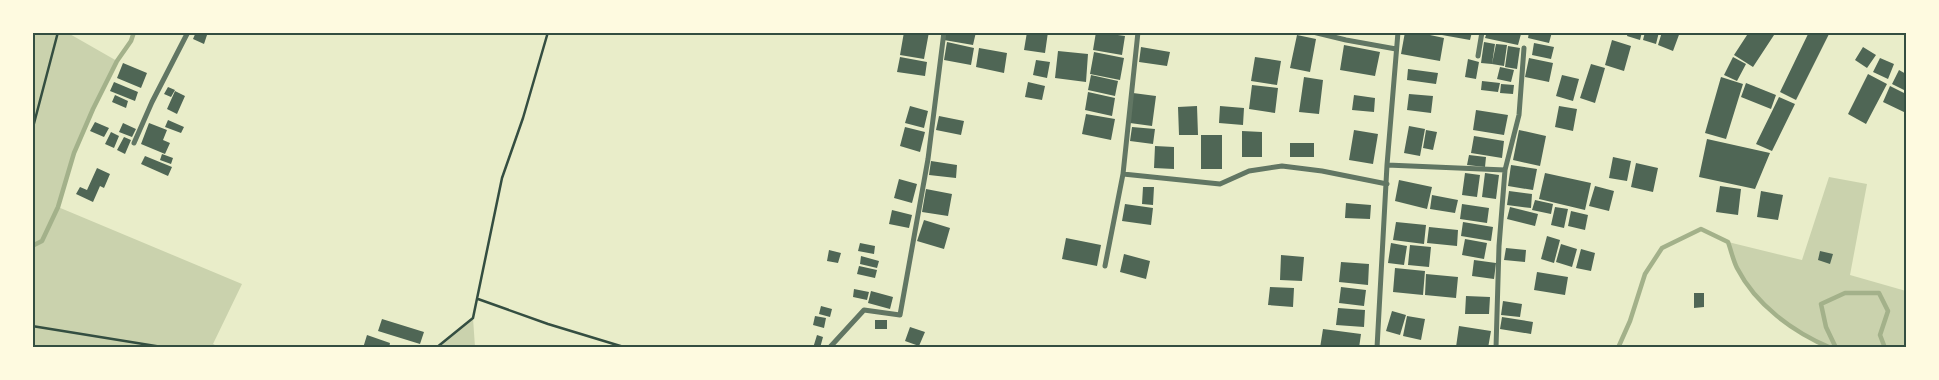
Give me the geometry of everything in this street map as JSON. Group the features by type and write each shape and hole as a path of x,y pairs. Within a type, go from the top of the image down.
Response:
{"street":[{"path":"134,143 152,102 188,32"},
{"path":"831,346 864,310 900,315 928,159 944,32"},
{"path":"1104,266 1123,174 1138,32"},
{"path":"1313,32 1396,49"},
{"path":"1377,348 1387,165 1398,32"},
{"path":"1478,56 1482,32"},
{"path":"1496,348 1499,246 1505,170 1519,115 1524,48"},
{"path":"1387,165 1505,170"},
{"path":"1123,174 1220,184 1248,171 1282,166 1322,171 1387,184"}],"path":[{"path":"32,131 58,32"},
{"path":"436,348 473,318 502,178 523,118 548,32"},
{"path":"478,299 548,324 627,348"},
{"path":"32,326 168,348"}],"green space":[{"path":"32,33 68,33 117,61 74,153 58,207 242,284 213,344 219,347 33,347"},
{"path":"1829,177 1867,184 1850,275 1906,291 1906,347 1831,347 1813,340 1777,316 1758,298 1737,268 1728,242 1802,260"},
{"path":"473,318 475,347 436,347"}],"building":[{"path":"196,32 207,35 204,44 193,39"},
{"path":"904,32 929,32 924,59 900,55"},
{"path":"946,32 976,32 973,45 944,40"},
{"path":"1027,32 1048,32 1045,53 1024,50"},
{"path":"1096,32 1125,36 1122,55 1093,50"},
{"path":"1405,32 1416,32 1444,38 1440,61 1401,54"},
{"path":"1443,32 1472,32 1470,40 1442,35"},
{"path":"1487,32 1514,32 1521,34 1518,45 1485,38"},
{"path":"1529,32 1552,32 1549,43 1528,38"},
{"path":"1628,32 1642,32 1640,40 1627,36"},
{"path":"1645,32 1659,32 1656,44 1643,40"},
{"path":"1662,32 1680,32 1673,51 1658,45"},
{"path":"1749,32 1776,32 1753,67 1734,55"},
{"path":"1809,32 1830,32 1796,100 1780,92"},
{"path":"1297,35 1316,39 1310,72 1290,68"},
{"path":"1612,40 1631,46 1624,71 1605,65"},
{"path":"947,42 974,48 971,65 944,60"},
{"path":"1484,42 1495,44 1492,64 1481,63"},
{"path":"1534,43 1554,47 1551,59 1532,55"},
{"path":"1496,44 1507,45 1504,66 1492,64"},
{"path":"1344,45 1380,52 1375,76 1340,70"},
{"path":"1508,46 1520,48 1517,69 1505,67"},
{"path":"1141,47 1170,52 1167,66 1139,62"},
{"path":"1863,47 1876,55 1867,68 1855,60"},
{"path":"979,48 1007,53 1004,73 976,67"},
{"path":"1058,51 1088,54 1086,82 1055,78"},
{"path":"1094,52 1124,58 1120,80 1090,74"},
{"path":"900,57 927,62 925,76 897,72"},
{"path":"1255,57 1281,61 1277,85 1251,81"},
{"path":"1733,57 1746,64 1737,81 1724,75"},
{"path":"1529,58 1553,63 1549,82 1525,77"},
{"path":"1880,58 1894,64 1888,79 1873,72"},
{"path":"1468,59 1479,62 1476,79 1465,77"},
{"path":"1036,60 1050,62 1047,78 1033,75"},
{"path":"123,63 147,73 141,88 117,78"},
{"path":"1591,64 1605,68 1595,103 1580,98"},
{"path":"1500,67 1514,70 1511,82 1497,79"},
{"path":"1408,69 1438,73 1436,84 1407,80"},
{"path":"1899,70 1906,74 1906,91 1892,84"},
{"path":"1868,74 1887,84 1866,124 1848,114"},
{"path":"1091,75 1118,81 1115,96 1088,90"},
{"path":"1562,75 1579,79 1573,101 1556,96"},
{"path":"1304,77 1323,80 1319,114 1299,112"},
{"path":"1721,77 1743,84 1726,139 1705,133"},
{"path":"1482,81 1500,83 1498,92 1481,90"},
{"path":"114,82 138,92 135,101 110,91"},
{"path":"1028,82 1045,86 1042,100 1025,97"},
{"path":"1746,83 1776,95 1771,109 1741,97"},
{"path":"1501,84 1514,85 1513,94 1500,93"},
{"path":"1252,85 1278,88 1275,113 1249,109"},
{"path":"1890,86 1906,94 1906,113 1883,102"},
{"path":"168,87 175,90 171,97 164,94"},
{"path":"175,91 185,96 177,114 167,109"},
{"path":"1088,92 1115,98 1112,116 1085,110"},
{"path":"1133,93 1156,96 1152,126 1130,123"},
{"path":"1409,94 1433,96 1431,113 1407,110"},
{"path":"115,95 128,101 126,108 112,102"},
{"path":"1354,95 1375,98 1374,112 1352,110"},
{"path":"1779,97 1795,104 1772,151 1756,144"},
{"path":"910,106 928,111 924,128 905,123"},
{"path":"1197,106 1198,135 1179,135 1178,107"},
{"path":"1220,106 1244,108 1243,125 1219,123"},
{"path":"1559,106 1577,109 1573,131 1555,127"},
{"path":"1476,110 1508,115 1504,135 1473,130"},
{"path":"1086,114 1115,119 1111,140 1082,134"},
{"path":"939,116 964,121 961,135 936,130"},
{"path":"168,120 184,127 181,133 165,127"},
{"path":"95,122 109,128 104,137 90,131"},
{"path":"123,123 136,129 132,137 119,132"},
{"path":"149,123 167,130 163,140 170,143 165,154 141,144"},
{"path":"1409,126 1425,129 1420,156 1404,153"},
{"path":"905,127 925,132 920,152 900,146"},
{"path":"1132,127 1155,129 1153,144 1130,141"},
{"path":"1354,130 1378,134 1373,164 1349,160"},
{"path":"1426,130 1437,132 1433,150 1423,148"},
{"path":"1519,130 1546,136 1540,166 1513,160"},
{"path":"1242,131 1262,132 1262,157 1242,157"},
{"path":"111,132 119,136 114,148 105,144"},
{"path":"1201,135 1222,135 1222,169 1201,169"},
{"path":"1474,136 1504,141 1502,158 1471,153"},
{"path":"124,137 131,140 125,154 117,150"},
{"path":"1707,139 1770,153 1755,189 1699,177"},
{"path":"1290,143 1314,143 1314,157 1290,157"},
{"path":"1155,146 1174,147 1174,169 1154,168"},
{"path":"162,154 173,158 171,164 160,160"},
{"path":"1469,155 1486,157 1485,167 1467,165"},
{"path":"145,156 172,167 168,176 141,164"},
{"path":"1613,157 1631,161 1627,181 1609,178"},
{"path":"931,161 957,165 956,178 929,175"},
{"path":"1636,163 1658,168 1653,192 1631,187"},
{"path":"1511,165 1537,169 1533,190 1508,186"},
{"path":"97,168 110,174 104,188 100,186 93,202 76,194 80,187 87,190"},
{"path":"1465,173 1480,175 1477,197 1462,195"},
{"path":"1485,173 1499,175 1496,199 1482,197"},
{"path":"1545,173 1591,183 1585,210 1539,199"},
{"path":"899,179 917,184 912,203 894,198"},
{"path":"1399,180 1432,187 1427,209 1395,201"},
{"path":"1595,186 1614,191 1609,211 1589,206"},
{"path":"1720,186 1741,189 1738,215 1716,212"},
{"path":"1143,187 1154,187 1153,205 1142,204"},
{"path":"926,189 952,194 948,216 922,212"},
{"path":"1509,191 1532,194 1531,208 1507,205"},
{"path":"1761,191 1783,195 1778,220 1757,217"},
{"path":"1432,195 1458,200 1455,213 1430,209"},
{"path":"1535,200 1553,204 1551,214 1532,210"},
{"path":"1346,203 1371,205 1370,219 1345,218"},
{"path":"1125,204 1153,208 1151,225 1122,221"},
{"path":"1462,204 1489,208 1487,223 1460,219"},
{"path":"1510,207 1538,214 1535,226 1507,219"},
{"path":"1555,207 1568,209 1564,228 1551,225"},
{"path":"892,210 912,215 909,228 889,224"},
{"path":"1571,211 1588,215 1585,230 1568,226"},
{"path":"924,220 950,228 944,249 917,241"},
{"path":"1396,222 1426,225 1424,244 1393,240"},
{"path":"1463,222 1493,227 1491,241 1461,236"},
{"path":"1429,227 1458,230 1457,246 1427,243"},
{"path":"1547,236 1560,240 1554,263 1541,259"},
{"path":"1066,238 1101,245 1097,266 1062,259"},
{"path":"1465,239 1487,243 1484,259 1462,255"},
{"path":"860,243 875,246 874,254 858,251"},
{"path":"1391,243 1407,246 1404,265 1388,263"},
{"path":"1561,244 1577,249 1572,267 1556,262"},
{"path":"1410,245 1431,247 1429,267 1408,265"},
{"path":"1506,248 1526,250 1525,262 1504,260"},
{"path":"1581,249 1595,253 1591,271 1576,268"},
{"path":"829,250 841,253 838,263 827,261"},
{"path":"1820,251 1833,254 1830,264 1818,260"},
{"path":"1124,254 1150,261 1146,279 1120,272"},
{"path":"1281,255 1304,257 1302,281 1280,280"},
{"path":"861,256 879,261 877,268 860,264"},
{"path":"1474,260 1496,263 1494,279 1472,276"},
{"path":"1341,262 1369,264 1368,285 1339,282"},
{"path":"859,266 877,270 875,278 857,274"},
{"path":"1395,268 1425,271 1423,295 1393,292"},
{"path":"1537,272 1568,277 1565,295 1534,290"},
{"path":"1426,274 1458,277 1456,298 1425,295"},
{"path":"1270,287 1294,288 1293,307 1268,305"},
{"path":"1341,287 1366,290 1364,306 1339,303"},
{"path":"854,289 869,292 867,300 853,297"},
{"path":"871,291 893,297 890,309 868,303"},
{"path":"1694,293 1704,293 1704,307 1694,308"},
{"path":"1466,296 1490,297 1489,314 1465,314"},
{"path":"1503,301 1522,304 1520,317 1501,315"},
{"path":"821,306 832,309 830,317 819,314"},
{"path":"1338,308 1365,310 1364,327 1336,325"},
{"path":"1392,311 1406,315 1400,335 1386,331"},
{"path":"815,316 826,318 824,328 813,325"},
{"path":"1407,316 1425,319 1421,340 1403,336"},
{"path":"1502,317 1533,322 1531,334 1500,329"},
{"path":"382,319 424,332 420,344 378,331"},
{"path":"875,320 887,320 887,329 875,329"},
{"path":"1459,326 1491,331 1488,348 1456,347"},
{"path":"910,327 925,332 919,346 905,341"},
{"path":"1323,329 1361,334 1359,348 1320,348"},
{"path":"367,335 390,343 389,348 363,348"},
{"path":"817,335 823,337 820,348 813,348"}],"waterway":[{"path":"32,246 42,241 58,207 74,153 93,109 117,61 131,41 134,32"},
{"path":"1618,348 1630,321 1645,274 1662,248 1701,229 1728,242 1734,262 1745,281 1754,294 1777,316 1803,334 1831,348"},
{"path":"1836,348 1826,327 1821,304 1845,293 1879,293 1888,311 1880,335 1885,348"}]}
